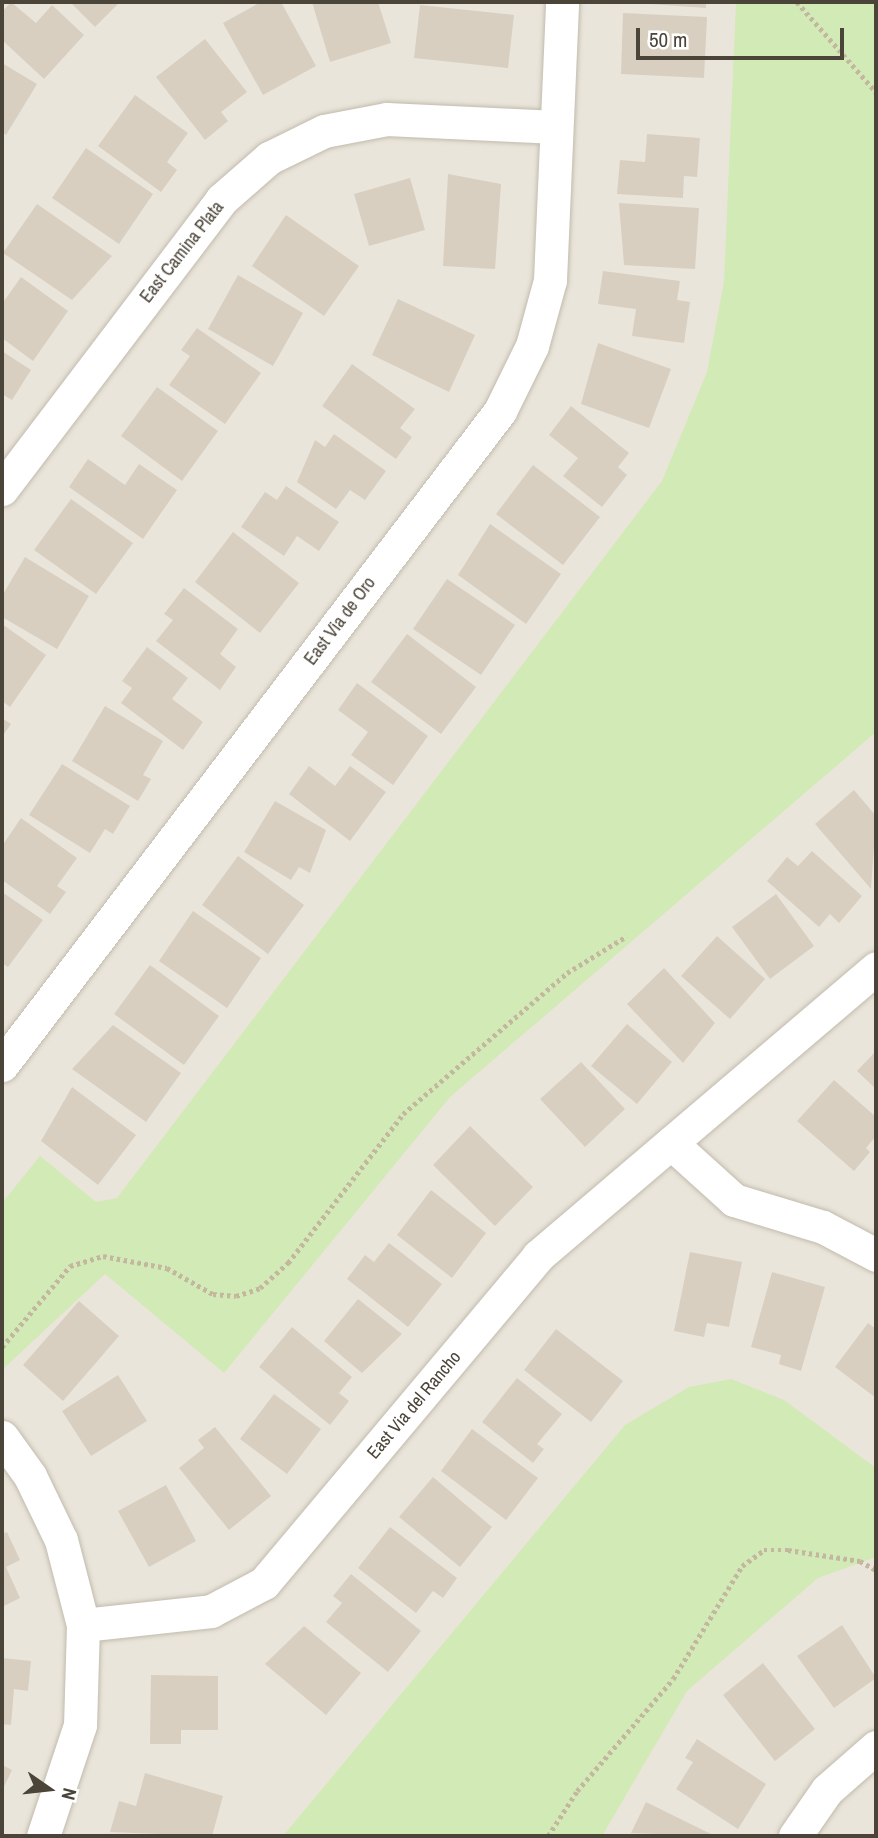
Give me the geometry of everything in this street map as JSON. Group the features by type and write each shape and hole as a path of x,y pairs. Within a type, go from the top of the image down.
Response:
{"street":[{"name":"East Via de Oro","path":"2,1065 500,411 532,346 550,279 562,2"},
{"name":"East Camina Plata","path":"2,489 220,200 269,158 324,131 387,119 556,127"},
{"name":"East Via del Rancho","path":"83,1625 211,1611 264,1583 538,1256 876,968"},
{"path":"671,1143 734,1200 823,1227 876,1255"},
{"path":"2,1437 30,1476 61,1540 83,1625 80,1725 43,1836"},
{"path":"795,1836 827,1790 876,1747"}],"path":[{"path":"797,2 876,92"},
{"path":"2,1347 71,1266 103,1256 167,1268 213,1294 236,1296 260,1287 288,1263 403,1114 567,972 627,936"},
{"path":"548,1836 577,1791 673,1679 742,1566 764,1550 788,1550 860,1561 876,1570"}],"shaded area":[{"path":"2,2 876,2 876,1836 2,1836"}],"green space":[{"path":"736,2 876,2 876,732 450,1097 224,1373 105,1274 2,1370 2,1203 40,1156 96,1202 117,1198 662,481 707,372 724,282"},
{"path":"731,1379 784,1400 876,1468 876,1557 818,1578 687,1691 602,1836 283,1836 625,1425 689,1387"}],"building":[{"path":"11,2 36,23 52,5 84,35 44,79 2,40 2,12"},
{"path":"70,2 120,2 95,27"},
{"path":"261,2 281,2 316,66 263,95 223,23"},
{"path":"312,2 378,2 391,43 330,62"},
{"path":"622,2 706,2 706,8"},
{"path":"420,5 514,15 508,68 414,58"},
{"path":"623,13 707,17 704,78 621,74"},
{"path":"205,39 247,92 221,112 228,121 205,140 156,77"},
{"path":"2,63 37,84 6,135 2,132"},
{"path":"135,95 188,133 167,162 177,170 161,192 98,146"},
{"path":"647,134 700,138 697,177 684,176 683,198 617,194 620,160 645,162"},
{"path":"86,148 153,194 119,244 52,198"},
{"path":"448,174 501,184 495,269 443,266"},
{"path":"410,178 425,230 369,246 354,194"},
{"path":"619,203 699,208 695,269 624,265"},
{"path":"37,204 112,256 72,300 3,253"},
{"path":"286,215 359,266 324,316 252,266"},
{"path":"603,271 680,281 677,300 690,302 684,343 632,336 636,309 598,304"},
{"path":"238,275 303,313 273,366 208,329"},
{"path":"21,277 68,311 33,361 2,338 2,304"},
{"path":"398,299 475,335 449,392 372,355"},
{"path":"197,328 261,373 225,424 169,385 190,356 181,350"},
{"path":"598,343 671,369 649,428 581,404"},
{"path":"2,351 31,370 12,400 2,394"},
{"path":"352,364 415,409 400,428 412,437 396,459 322,406"},
{"path":"157,387 218,431 182,481 121,436"},
{"path":"571,406 629,453 618,467 627,475 602,507 563,476 578,458 549,435"},
{"path":"334,434 386,471 365,500 350,490 336,509 297,482 315,440 325,447"},
{"path":"88,459 125,485 139,464 177,490 143,539 69,487"},
{"path":"533,465 600,517 563,565 496,514"},
{"path":"286,486 339,522 319,551 297,536 284,556 241,527 265,492 277,500"},
{"path":"71,499 133,543 96,594 34,550"},
{"path":"490,524 561,574 526,624 458,575"},
{"path":"233,532 299,583 260,633 195,582"},
{"path":"25,557 89,596 57,649 2,617 2,596"},
{"path":"447,579 515,625 481,675 413,629"},
{"path":"184,588 238,629 220,654 236,667 220,690 156,641 173,620 164,614"},
{"path":"2,624 46,655 10,707 2,701"},
{"path":"407,634 476,687 441,734 371,682"},
{"path":"147,647 188,678 172,699 203,722 183,750 121,703 132,688 122,681"},
{"path":"357,683 428,736 393,785 351,755 368,732 338,710"},
{"path":"105,706 163,741 143,775 151,779 138,801 72,761"},
{"path":"2,718 11,724 2,737"},
{"path":"62,764 130,806 113,834 105,829 90,853 29,815"},
{"path":"309,766 335,786 350,766 386,792 350,841 289,794"},
{"path":"854,790 876,816 871,889 815,824"},
{"path":"275,801 326,830 310,873 299,867 291,880 244,852"},
{"path":"21,818 77,858 57,886 66,892 50,914 2,880 2,846"},
{"path":"812,851 862,896 839,923 830,914 819,927 767,881 787,857 798,866"},
{"path":"238,856 304,905 268,954 202,905"},
{"path":"2,892 43,920 8,967 2,963"},
{"path":"776,894 814,946 770,979 732,927"},
{"path":"193,911 261,958 227,1008 159,961"},
{"path":"717,936 765,979 730,1019 681,976"},
{"path":"150,965 219,1016 184,1065 114,1014"},
{"path":"664,968 715,1023 683,1063 627,1004"},
{"path":"627,1024 672,1062 637,1104 591,1066"},
{"path":"113,1025 181,1073 146,1122 72,1069"},
{"path":"876,1051 876,1089 857,1071"},
{"path":"581,1062 625,1109 585,1147 540,1099"},
{"path":"834,1080 876,1117 876,1136 866,1148 870,1152 854,1171 797,1121"},
{"path":"72,1087 136,1135 98,1185 41,1141"},
{"path":"470,1126 533,1187 495,1226 433,1165"},
{"path":"431,1190 486,1233 452,1278 397,1235"},
{"path":"389,1243 442,1284 408,1327 347,1279 365,1255 374,1262"},
{"path":"690,1252 742,1262 729,1327 707,1323 704,1337 674,1331"},
{"path":"772,1272 825,1287 801,1371 779,1364 781,1355 751,1347"},
{"path":"358,1299 402,1334 362,1373 324,1341"},
{"path":"79,1301 119,1336 63,1401 23,1365"},
{"path":"868,1323 876,1329 876,1398 835,1367"},
{"path":"292,1327 352,1377 339,1393 349,1401 330,1425 259,1367"},
{"path":"556,1329 623,1381 591,1422 524,1370"},
{"path":"118,1375 147,1421 91,1456 62,1411"},
{"path":"517,1378 562,1414 537,1444 544,1449 533,1463 482,1422"},
{"path":"274,1394 321,1429 287,1474 240,1439"},
{"path":"215,1427 271,1496 229,1530 179,1468 204,1448 198,1440"},
{"path":"472,1429 538,1478 506,1520 441,1471"},
{"path":"433,1477 492,1527 460,1567 399,1517"},
{"path":"166,1485 196,1541 149,1567 118,1511"},
{"path":"390,1527 457,1578 443,1598 433,1591 416,1613 358,1568"},
{"path":"7,1532 20,1560 6,1567 20,1598 2,1607 2,1534"},
{"path":"351,1574 421,1631 388,1672 326,1622 342,1603 333,1596"},
{"path":"842,1625 876,1678 834,1708 797,1656"},
{"path":"304,1626 361,1673 326,1715 265,1664"},
{"path":"2,1658 31,1661 28,1691 14,1689 11,1725 2,1724"},
{"path":"763,1663 815,1729 775,1761 723,1695"},
{"path":"151,1675 218,1676 218,1730 181,1730 181,1744 150,1744"},
{"path":"697,1739 766,1784 738,1829 676,1789 693,1762 685,1758"},
{"path":"2,1765 12,1770 2,1791"},
{"path":"145,1773 223,1796 212,1836 110,1832 119,1801 136,1806"},
{"path":"646,1802 715,1836 631,1833"}]}
